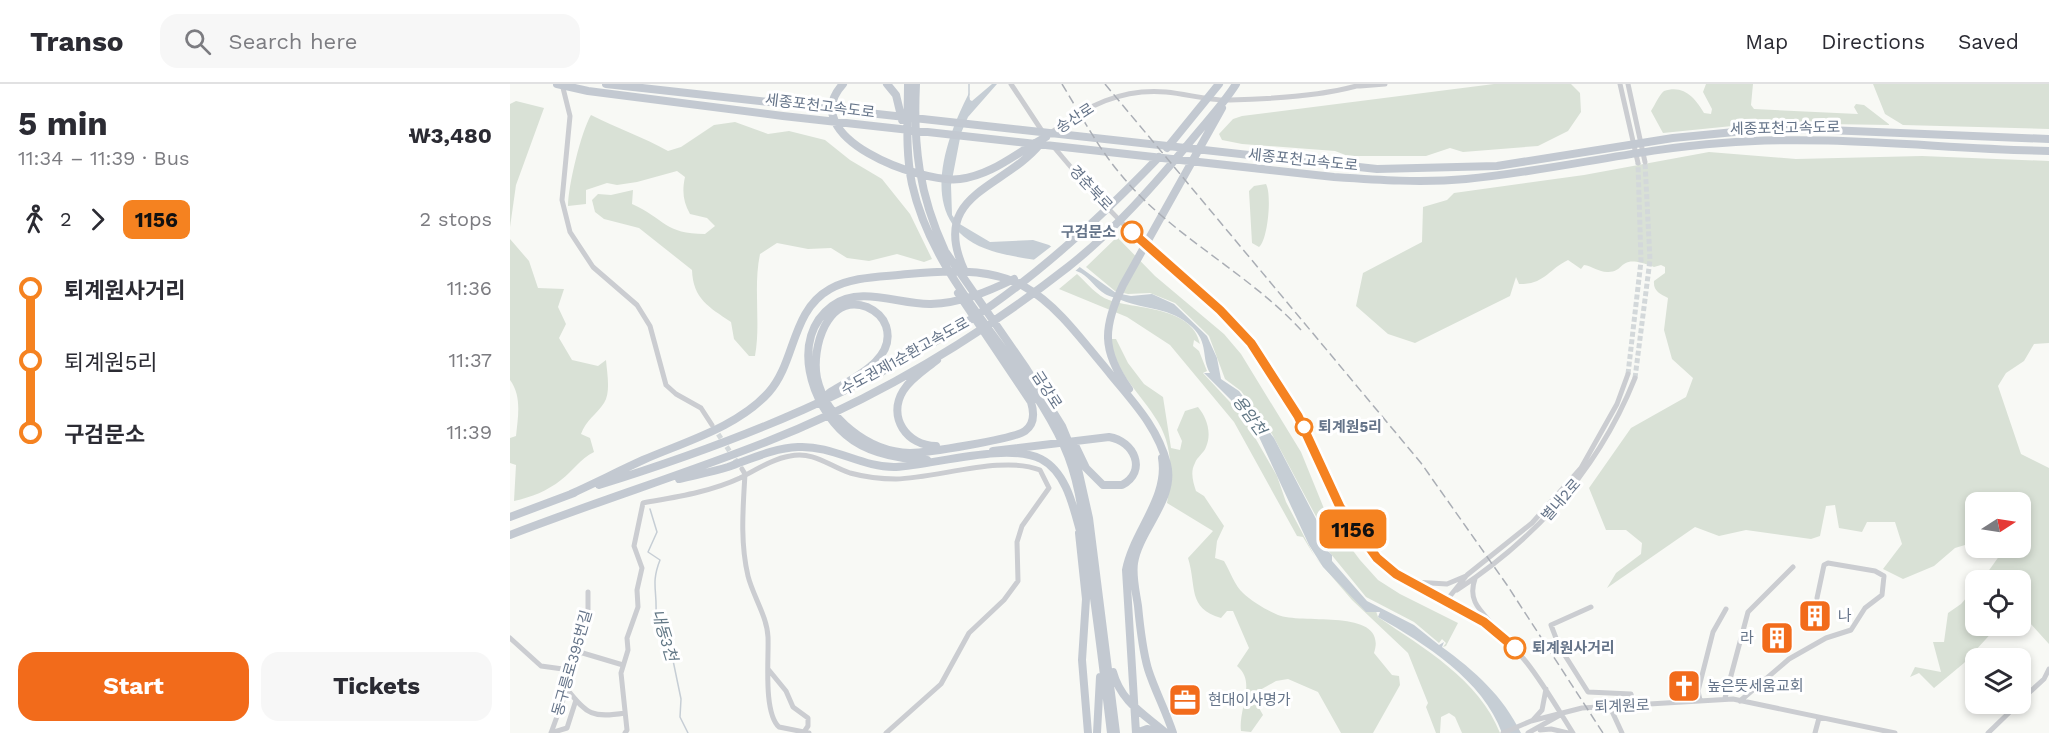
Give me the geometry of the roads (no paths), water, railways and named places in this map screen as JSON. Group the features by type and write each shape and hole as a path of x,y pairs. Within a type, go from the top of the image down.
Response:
{"highway":[{"name":"세종포천고속도로","path":"557,84 588,91 783,116 1334,177 1415,181 1465,179 1675,148 1799,139 2049,151"},
{"name":"세종포천고속도로","path":"606,84 1246,156 1411,170 1497,166 1673,138 1726,132 1803,129 2049,139"},
{"path":"843,84 837,92 832,108 840,131 863,150 894,165 938,180 978,176 1046,137"},
{"path":"887,84 900,105 906,147"},
{"name":"금강로","path":"908,84 906,147 921,212 949,273 1036,395 1064,447 1078,491 1116,733"},
{"name":"금강로","path":"916,84 914,118 920,181 945,251 1026,368 1062,426 1080,473 1091,530 1111,733"},
{"name":"수도권제1순환고속도로","path":"510,517 571,494 669,463 808,407 885,370 965,323 1040,268 1087,229 1174,141 1219,84"},
{"name":"수도권제1순환고속도로","path":"510,535 646,487 808,424 873,392 954,346 1069,267 1138,201 1215,116 1235,86"},
{"path":"1173,733 1144,652 1134,574 1139,544 1164,496 1167,464 1150,422 1112,362 1107,339 1113,305 1215,116"},
{"path":"973,291 955,246 957,219 968,201 1037,149 1046,137"},
{"path":"944,460 900,458 872,450 844,434 839,421 818,391 809,370 809,348 814,329 832,305 861,297 919,304 949,302 978,295 1040,268"},
{"path":"571,494 725,424 763,397 783,369 804,316 813,302 827,291 853,281 937,271 970,270 1012,280 1045,299 1070,325 1150,422"},
{"path":"839,421 852,432 888,449 911,453 1019,435 1029,428 1033,411 1027,394 956,291 949,273"},
{"path":"808,407 861,373 881,356 886,346 887,334 882,319 874,311 862,306 847,306 833,314 826,322 819,337 816,357 818,391"},
{"path":"949,447 924,445 912,440 900,424 897,410 900,397 909,383 954,346"},
{"path":"968,457 999,449 1051,442 1081,438 1109,437 1128,444 1136,460 1135,471 1130,479 1113,486 1103,485 1094,478 1086,468 1055,406 1026,368"},
{"path":"1159,441 1163,463 1161,484 1130,551 1126,570 1136,733 1147,729 1160,733"},
{"path":"646,487 726,467 780,449 798,447 829,450 881,466 917,465 968,457 1015,454 1040,459 1050,466 1064,483 1092,581"},
{"path":"1077,522 1086,599 1082,660 1091,733"},
{"path":"1091,733 1104,649"},
{"path":"1104,649 1123,695 1135,709 1166,733"}],"street":[{"path":"562,84 566,96 569,126 562,200 570,232 593,267 637,305 650,326 666,385 675,394 701,408 712,425"},
{"name":"경춘북로","path":"1011,84 1046,137 1123,223 1161,260 1220,310 1251,343 1298,416 1352,528 1377,558 1410,581 1465,610 1502,635 1517,650 1546,689 1573,733"},
{"name":"송산로","path":"1355,86 1363,84"},
{"name":"송산로","path":"1046,137 1095,104 1134,93 1166,92 1230,100 1385,84"},
{"path":"1620,84 1638,163"},
{"path":"1628,84 1645,162"},
{"name":"별내2로","path":"1446,602 1467,575 1532,523 1575,476 1617,405 1628,375"},
{"name":"별내2로","path":"1453,593 1476,578 1535,529 1567,495 1604,444 1623,408 1635,378"},
{"path":"634,733 626,732 621,673 628,650 627,638 638,607 642,568 634,546 643,503 690,495 743,471 790,456 823,458 849,472 872,478 934,476 1009,464 1027,465 1040,470 1049,488 1022,526 1017,543 1018,581 1004,600 969,633 941,684 886,733"},
{"path":"743,471 742,522 745,556 749,577 768,638 768,669 774,723 779,728 805,733 808,718 793,707 786,691 768,669"},
{"path":"1740,701 1790,659 1826,638 1851,630 1865,608 1882,595 1884,576 1875,571 1828,562 1824,565 1817,598"},
{"path":"1725,698 1748,612 1793,567"},
{"path":"1410,581 1447,584 1467,575"},
{"path":"1476,578 1472,588 1474,604 1502,635"},
{"name":"동구릉로395번길","path":"550,733 567,689 570,670 590,609 588,592"},
{"path":"1591,607 1551,625 1559,646 1588,692 1631,694 1634,706"},
{"path":"1700,700 1698,691 1713,632 1726,609"},
{"path":"510,638 541,666 570,670"},
{"path":"576,651 623,665"},
{"path":"2031,691 2044,679 2049,669"},
{"path":"567,689 589,714 604,716 625,713"},
{"path":"1532,722 1542,710 1546,689"},
{"name":"퇴계원로","path":"1535,730 1550,719 1582,708 1725,698 1868,731 1895,733"},
{"path":"550,733 567,728 576,700"},
{"path":"1610,707 1622,733"},
{"path":"1988,733 2007,714"},
{"path":"1815,733 1819,718"},
{"name":"퇴계원로","path":"1503,733 1532,722 1550,719"},
{"path":"1527,733 1551,729 1568,733"}],"water":[{"name":"용암천","path":"992,84 997,84 968,117 961,133 951,185 952,215 958,223 990,242 1033,240 1049,245 1116,293 1131,296 1152,294 1174,304 1207,336 1217,358 1221,379 1239,391 1274,438 1327,540 1325,548 1332,555 1332,561 1367,601 1414,625 1439,645 1444,642 1442,647 1466,665 1497,696 1521,733 1502,733 1481,696 1451,665 1415,639 1378,617 1380,612 1366,612 1323,567 1309,545 1259,437 1244,413 1204,373 1210,373 1203,345 1192,327 1167,312 1106,295 1084,275 1071,268 992,251 968,239 952,224 944,204 941,183 950,137 969,93 972,101"}],"waterway":[{"path":"969,84 969,95"},
{"name":"내동3천","path":"650,509 657,532 648,552 660,560 655,580 656,612 662,618 669,641 681,699 680,717 688,733"}],"tunnel":[{"path":"1635,378 1650,260 1645,162"},
{"path":"1628,374 1641,261 1638,163"},
{"path":"714,428 739,465"}],"railway":[{"path":"1062,84 1105,154 1141,197 1186,236 1281,310 1302,331"},
{"path":"1105,84 1421,463 1507,585 1603,733"}],"place":[{"name":"구검문소","path":"1132,232"},
{"name":"퇴계원5리","path":"1304,427"},
{"name":"나","path":"1815,616"},
{"name":"라","path":"1777,638"},
{"name":"퇴계원사거리","path":"1515,648"},
{"name":"높은뜻세움교회","path":"1684,686"},
{"name":"현대이사명가","path":"1185,700"}]}
